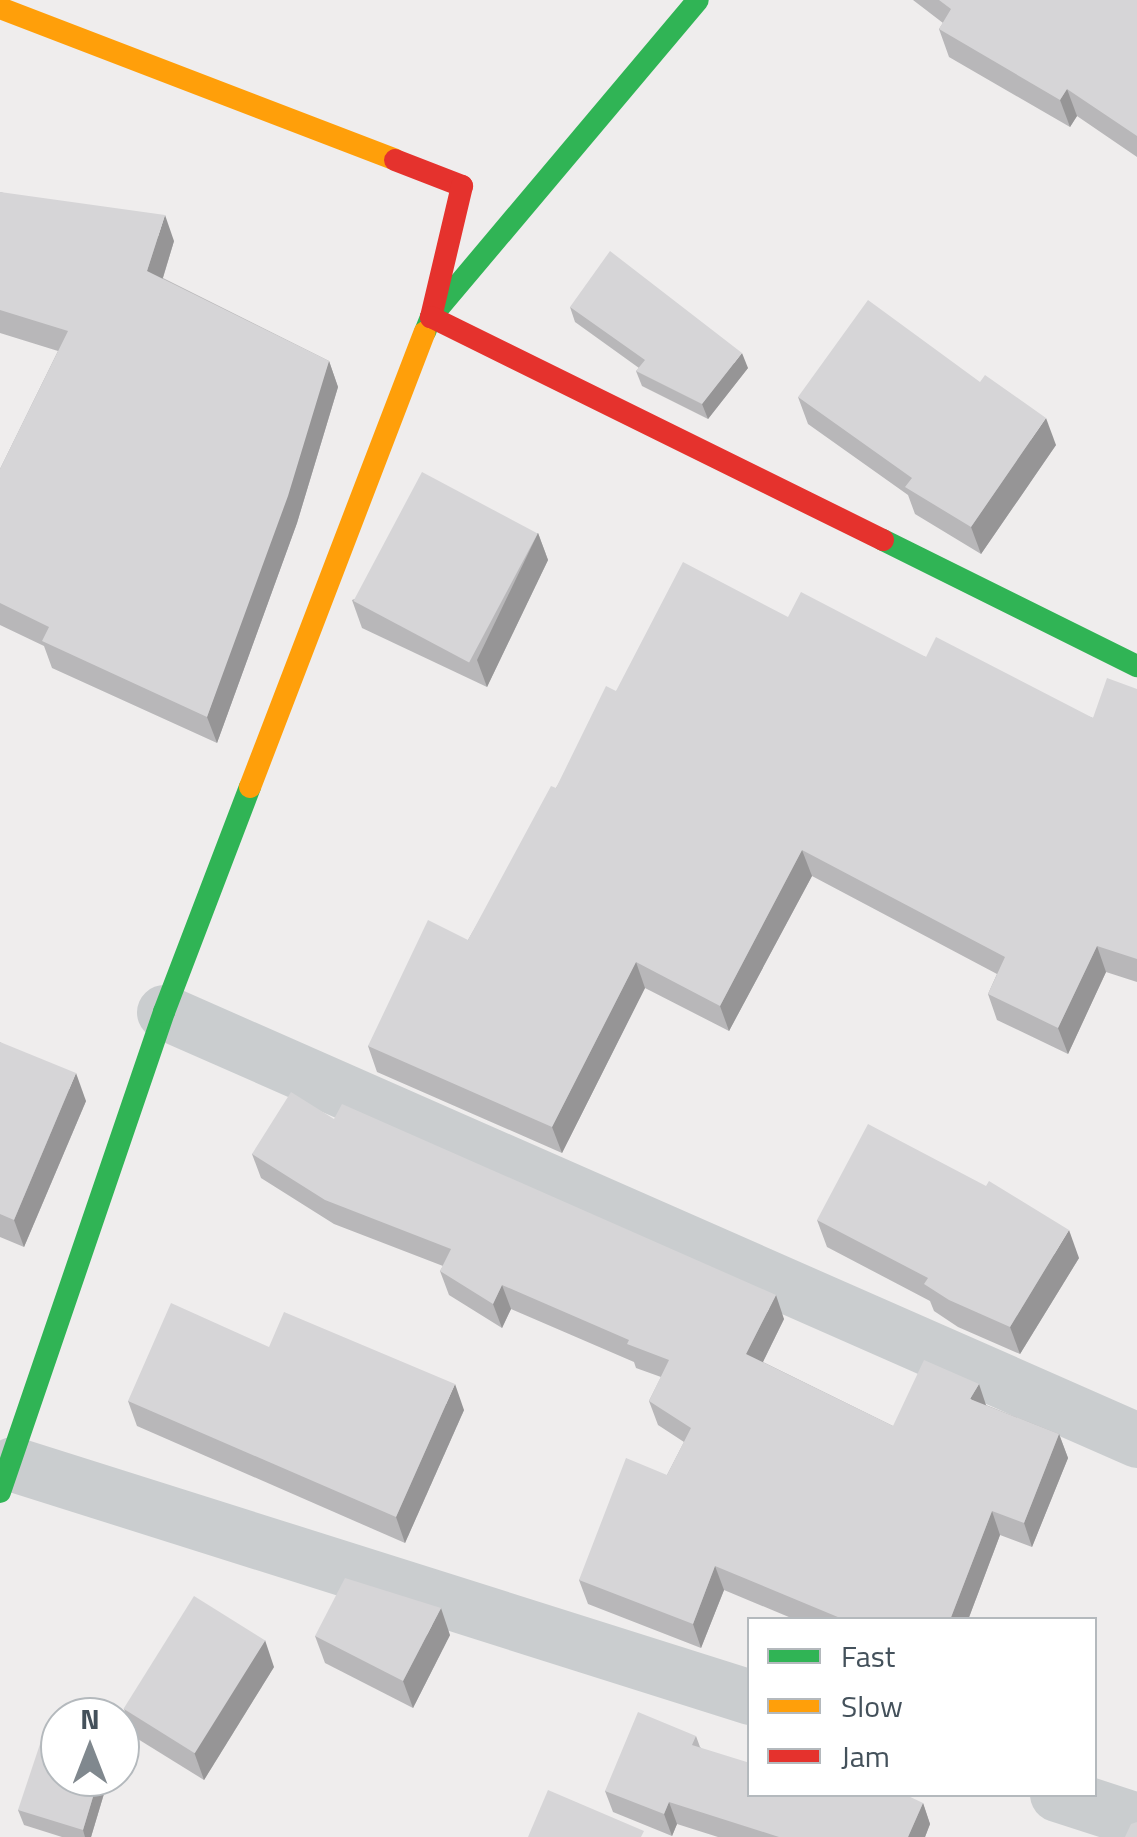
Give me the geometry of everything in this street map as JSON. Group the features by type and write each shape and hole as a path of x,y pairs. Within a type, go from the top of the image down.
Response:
{"street":[{"path":"430,317 698,0"},
{"path":"0,8 462,186 430,317 164,1012 6,1478 747,1696"},
{"path":"430,317 1137,666"},
{"path":"164,1012 1137,1440"},
{"path":"1066,1797 1137,1820"}],"building":[{"path":"939,0 1137,0 1137,136 1067,89 1060,100 939,29 951,9"},
{"path":"0,192 165,215 147,271 329,361 288,496 207,717 42,641 49,627 0,603 0,469 68,331 0,310"},
{"path":"610,251 742,353 702,404 636,371 645,360 570,307"},
{"path":"868,300 980,382 985,375 1046,418 971,527 905,487 912,478 798,397"},
{"path":"422,472 538,534 469,662 353,601"},
{"path":"683,562 788,617 801,592 926,657 936,637 1093,718 1107,678 1137,689 1137,959 1097,946 1058,1028 988,994 1005,957 802,850 720,1006 636,962 552,1127 368,1046 428,920 468,940 551,786 556,788 606,686 616,691"},
{"path":"0,1042 76,1073 14,1220 0,1214"},
{"path":"291,1092 334,1119 342,1104 776,1295 746,1354 893,1426 924,1360 979,1384 970,1399 1059,1434 1024,1523 992,1511 951,1617 838,1617 715,1566 693,1624 579,1580 626,1458 667,1475 691,1428 649,1401 669,1360 502,1285 493,1304 440,1271 451,1249 325,1200 252,1154"},
{"path":"868,1124 986,1186 989,1181 1069,1230 1010,1327 949,1300 924,1284 928,1278 817,1220"},
{"path":"171,1303 269,1347 284,1312 455,1384 396,1517 128,1401"},
{"path":"345,1578 441,1608 403,1681 315,1636"},
{"path":"194,1596 265,1641 195,1753 140,1719 140,1697 131,1697"},
{"path":"638,1712 696,1736 692,1745 747,1762 747,1797 910,1797 923,1803 908,1837 779,1837 669,1802 664,1814 605,1791"},
{"path":"40,1744 40,1797 93,1797 83,1830 18,1810"},
{"path":"548,1790 644,1831 641,1837 528,1837"},
{"path":"1137,1822 1137,1837 1125,1837 1131,1824"}],"traffic: fast":[{"path":"425,332 431,317 698,0"},
{"path":"883,540 1137,666"},
{"path":"0,1492 164,1012 250,787"}],"traffic: slow":[{"path":"0,8 395,160"},
{"path":"250,787 425,332"}],"traffic: jam":[{"path":"395,160 462,186 431,317 883,540"}]}
